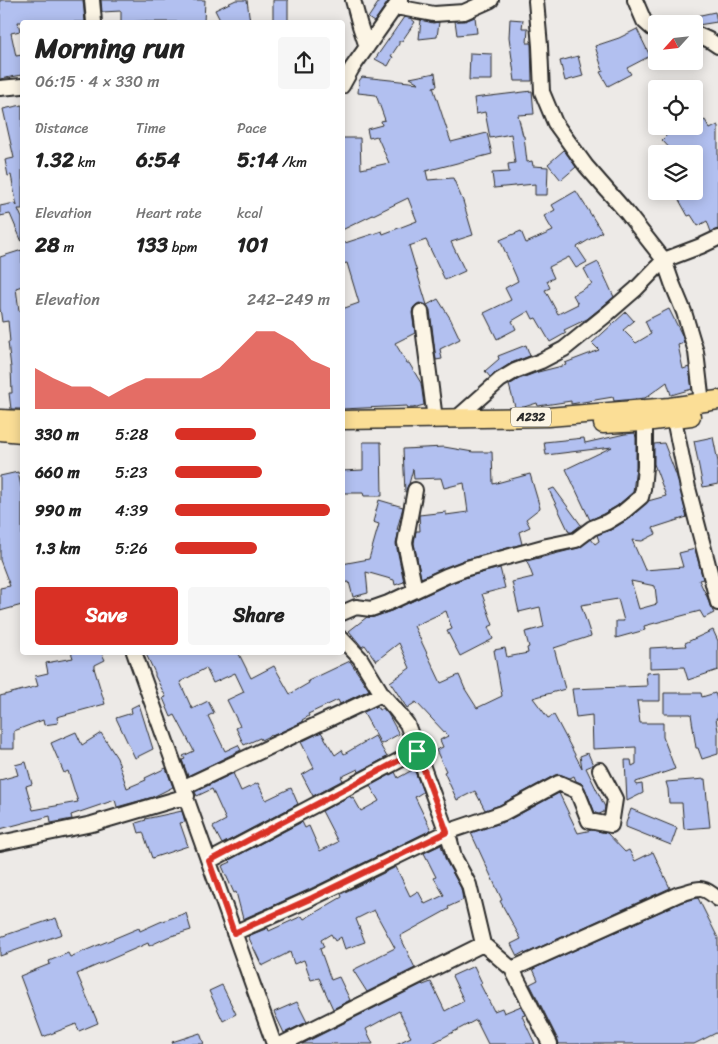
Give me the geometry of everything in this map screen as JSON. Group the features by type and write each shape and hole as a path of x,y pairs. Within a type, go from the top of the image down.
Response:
{"main road":[{"name":"A232","path":"345,431 461,429 645,422 710,402"},
{"name":"A232","path":"345,420 718,412"},
{"path":"0,419 20,420"},
{"path":"0,431 20,433"}],"street":[{"path":"92,0 94,20"},
{"path":"353,0 367,47"},
{"path":"347,67 367,47 398,3 434,14 464,12 491,0"},
{"path":"536,0 542,92 555,123 586,166 627,213 664,260 684,312 710,402"},
{"path":"635,0 644,21 648,24"},
{"path":"703,38 718,46"},
{"path":"0,88 20,86"},
{"path":"457,418 500,380 515,371 541,361 564,349 629,295 664,260 718,238"},
{"path":"421,312 435,419"},
{"path":"672,413 688,488 718,603"},
{"path":"345,613 356,608 371,609 388,603 467,568 546,546 576,540 592,528 622,513 641,497 645,466 645,422"},
{"path":"415,490 405,543 415,590"},
{"path":"345,642 360,658 382,694 407,724 447,832 454,857 469,885 483,944 512,969 550,1044"},
{"path":"135,655 274,1044"},
{"path":"0,843 92,824 185,792 382,694"},
{"path":"209,861 417,751"},
{"path":"234,933 312,898 447,832 503,813 559,783 577,791 589,821 611,825 615,799 600,770"},
{"path":"512,969 679,894 701,888 718,899"},
{"path":"282,1044 483,944"}],"building":[{"path":"0,0 83,0 85,20 20,20 18,22 20,31 11,33 16,56 20,55 20,75 0,79"},
{"path":"101,0 205,0 204,20 121,20 121,11 102,12"},
{"path":"236,0 247,0 250,20 220,20 215,10"},
{"path":"273,0 288,0 288,20 273,20"},
{"path":"380,0 388,0 374,22 368,18"},
{"path":"715,12 717,22 703,24 703,15 701,15"},
{"path":"404,17 410,18 415,22 402,41 399,41 388,66 375,59"},
{"path":"475,17 477,33 457,35 455,21 465,21"},
{"path":"510,19 523,20 522,28 528,28 527,43 531,43 532,81 515,81 509,37"},
{"path":"421,20 433,23 439,22 437,37 419,39"},
{"path":"637,29 648,52 648,57 627,68 631,74 608,86 600,72 603,71 595,46 619,38"},
{"path":"470,53 492,54 492,80 469,80"},
{"path":"578,56 583,76 565,81 560,61"},
{"path":"435,73 437,86 433,87 451,142 487,133 492,154 426,171 428,180 453,178 463,201 473,235 451,242 465,271 445,280 426,240 409,246 427,305 438,299 460,339 440,349 442,359 436,360 430,310 428,306 419,303 413,308 412,313 415,333 395,343 421,383 424,405 413,408 408,408 407,406 345,409 345,308 359,303 347,263 345,263 345,243 382,231 383,234 417,221 408,198 345,229 345,138 360,138 361,169 389,163 377,136 369,138 367,129 382,125 381,121 385,120 376,95 358,93 359,81 362,77 419,83 410,78"},
{"path":"532,91 534,114 518,115 524,136 527,162 532,161 533,166 548,167 547,195 535,195 535,184 494,188 492,173 509,172 508,164 515,163 511,134 490,138 485,112 476,114 474,98"},
{"path":"20,105 20,209 18,209 20,214 20,237 10,214 0,216 0,206 15,203 17,206 11,175 8,176 5,160 14,158 3,109"},
{"path":"705,120 710,129 718,125 718,229 711,232 707,221 698,226 691,215 688,216 679,200 703,200 703,145 667,145 662,140 667,135 703,135 703,121"},
{"path":"564,150 576,167 561,180 548,164"},
{"path":"576,191 602,232 577,247 587,262 576,268 569,257 549,267 554,278 547,281 550,288 545,290 558,314 578,304 573,295 592,284 584,269 598,262 614,297 587,319 564,330 566,333 550,342 536,318 533,319 529,311 512,321 516,329 497,339 484,313 511,300 505,288 518,281 500,240 521,231 526,243 553,231 544,216 555,210 552,205"},
{"path":"20,251 20,287 16,288 20,311 20,409 11,409 9,393 12,393 11,368 8,342 10,342 8,321 2,322 0,308 0,257"},
{"path":"669,309 682,335 684,343 678,345 683,369 689,367 692,389 671,395 667,382 645,398 614,401 613,397 571,404 571,401 538,406 537,403 524,407 515,407 509,385 538,372 566,365 565,363 599,350 592,343 626,312 634,321 623,330 636,343 651,334 645,321"},
{"path":"526,345 530,356 511,363 490,377 485,371 499,359 498,356"},
{"path":"635,433 636,467 633,492 617,506 590,520 566,469 612,447 546,455 544,442 584,438 585,443"},
{"path":"713,437 718,462 718,484 703,487 694,441"},
{"path":"363,442 381,442 382,496 345,493 345,471 363,470"},
{"path":"664,443 677,477 687,517 653,528 656,534 642,541 632,540 645,570 683,567 679,553 695,549 703,579 699,580 714,613 704,618 700,611 644,626 645,630 616,638 616,621 624,621 618,599 581,605 591,636 554,648 565,689 533,698 548,718 554,715 582,768 580,756 588,753 593,765 586,768 605,807 604,812 595,813 585,788 576,781 574,776 570,778 559,774 500,805 485,810 475,791 457,800 436,750 443,747 440,740 448,736 416,702 407,708 390,682 410,668 399,643 376,661 365,645 362,647 349,631 367,617 374,617 391,611 470,576 500,568 505,588 482,594 493,625 488,627 493,639 460,656 447,631 452,629 446,611 414,626 441,683 459,675 477,708 502,696 494,650 505,648 507,657 528,653 527,648 529,647 525,632 544,627 540,607 519,612 512,582 533,577 527,561 578,548 591,539 595,544 599,541 597,535 611,530 627,520 648,501 666,496 654,464 654,444","holes":["631,581 655,586 657,604 639,609"]},
{"path":"444,447 473,452 492,452 493,484 530,474 540,508 526,519 530,527 519,532 522,544 464,560 421,578 414,543 416,531 420,531 419,515 446,512 446,515 468,512 464,483 444,488 441,478 414,479 413,469 405,492 403,449"},
{"path":"18,472 20,482 20,606 0,611 0,588 10,586 0,560 0,476"},
{"path":"554,488 581,525 572,532 569,532 549,490"},
{"path":"379,500 403,507 397,530 399,530 396,544 404,582 395,585 394,580 366,572 368,593 353,597 349,582 345,583 345,563 369,559 379,524 373,522"},
{"path":"713,630 718,641 718,670 688,680 684,667 650,668 650,648 686,646 685,643"},
{"path":"72,655 102,655 105,660 95,665 94,668 105,704 57,717 58,723 44,725 43,720 14,731 14,749 0,749 0,696 38,686 35,676 48,673 46,663 73,658"},
{"path":"146,655 240,655 251,678 274,666 290,694 309,683 308,681 350,661 369,690 340,704 338,700 308,714 309,716 302,720 303,722 272,736 261,740 260,738 244,745 236,728 240,726 227,700 244,692 235,673 213,683 206,668 180,682 192,709 208,701 214,713 208,716 225,751 238,745 241,750 188,776 182,760 185,759 183,756 194,751 175,715 171,717 163,698 166,697"},
{"path":"660,672 660,701 637,701 640,723 663,723 663,737 675,769 636,782 636,785 642,784 643,793 627,801 625,760 631,760 632,766 636,764 636,747 593,749 592,715 576,717 572,689 647,686 646,673"},
{"path":"664,693 701,693 702,697 715,693 718,702 718,718 716,718 718,754 702,759 698,748 696,748 691,714 664,714"},
{"path":"139,704 153,749 135,758 116,718 132,713 131,708"},
{"path":"377,706 379,710 383,708 388,714 399,734 381,744 363,712"},
{"path":"76,732 82,745 101,733 117,758 127,788 146,780 145,778 166,768 173,787 153,797 117,807 115,800 71,815 72,819 51,823 50,816 0,829 0,780 18,775 15,765 26,762 32,784 26,786 33,810 78,802 68,771 64,773 51,743"},
{"path":"321,732 335,755 342,750 344,754 375,736 387,757 359,772 358,769 341,777 343,780 313,796 302,775 314,768 301,742"},
{"path":"414,769 423,792 415,797 431,830 308,890 243,919 236,892 234,893 222,866 231,862 229,860 302,822 305,828 309,826 320,851 338,842 322,811 350,796 351,798 353,797 361,811 379,801 370,786 395,772 398,778"},
{"path":"233,773 241,791 258,783 266,800 291,788 298,804 222,844 213,827 226,820 212,789 197,796 195,792"},
{"path":"705,779 710,827 684,829 682,803 669,803 666,782"},
{"path":"559,793 578,833 592,830 607,833 625,852 629,850 635,861 653,852 670,888 517,956 511,944 521,939 500,901 502,900 471,833 507,821"},
{"path":"631,809 677,828 671,845 626,827"},
{"path":"182,811 185,822 180,823 188,846 152,858 143,832 139,833 136,823 145,819"},
{"path":"441,845 446,861 461,888 463,900 400,936 415,968 367,992 353,970 395,948 374,910 356,919 365,942 345,949 341,937 335,941 331,934 321,940 324,947 320,949 331,980 339,977 350,1000 333,1009 319,978 311,980 304,960 294,964 290,952 262,966 248,936 268,928 269,931 302,916 304,919 342,897 341,894 396,867 410,896 418,891 425,904 444,895 434,878 436,877 424,853"},
{"path":"698,898 718,938 718,1032 694,1044 559,1044 530,984 538,980 533,969 682,902"},
{"path":"186,913 191,930 168,937 149,946 148,943 77,974 98,1023 79,1031 76,1024 43,1037 20,976 50,964 49,961 68,953 70,957 139,928 140,931"},
{"path":"56,918 62,934 0,956 0,937"},
{"path":"474,966 482,983 480,984 494,1011 502,1008 504,1013 521,1006 525,1015 522,1016 535,1044 488,1044 476,1020 431,1044 396,1044 411,1037 399,1011 366,1029 373,1044 302,1044 422,984 431,982 445,1011 464,1001 452,976"},
{"path":"222,985 236,1014 223,1021 209,991"},
{"path":"297,1002 307,1022 284,1033 274,1012"},
{"path":"200,1033 204,1044 173,1044 172,1042"}],"route":[{"path":"417,751 447,832 312,898 234,933 209,861 417,751"}]}
